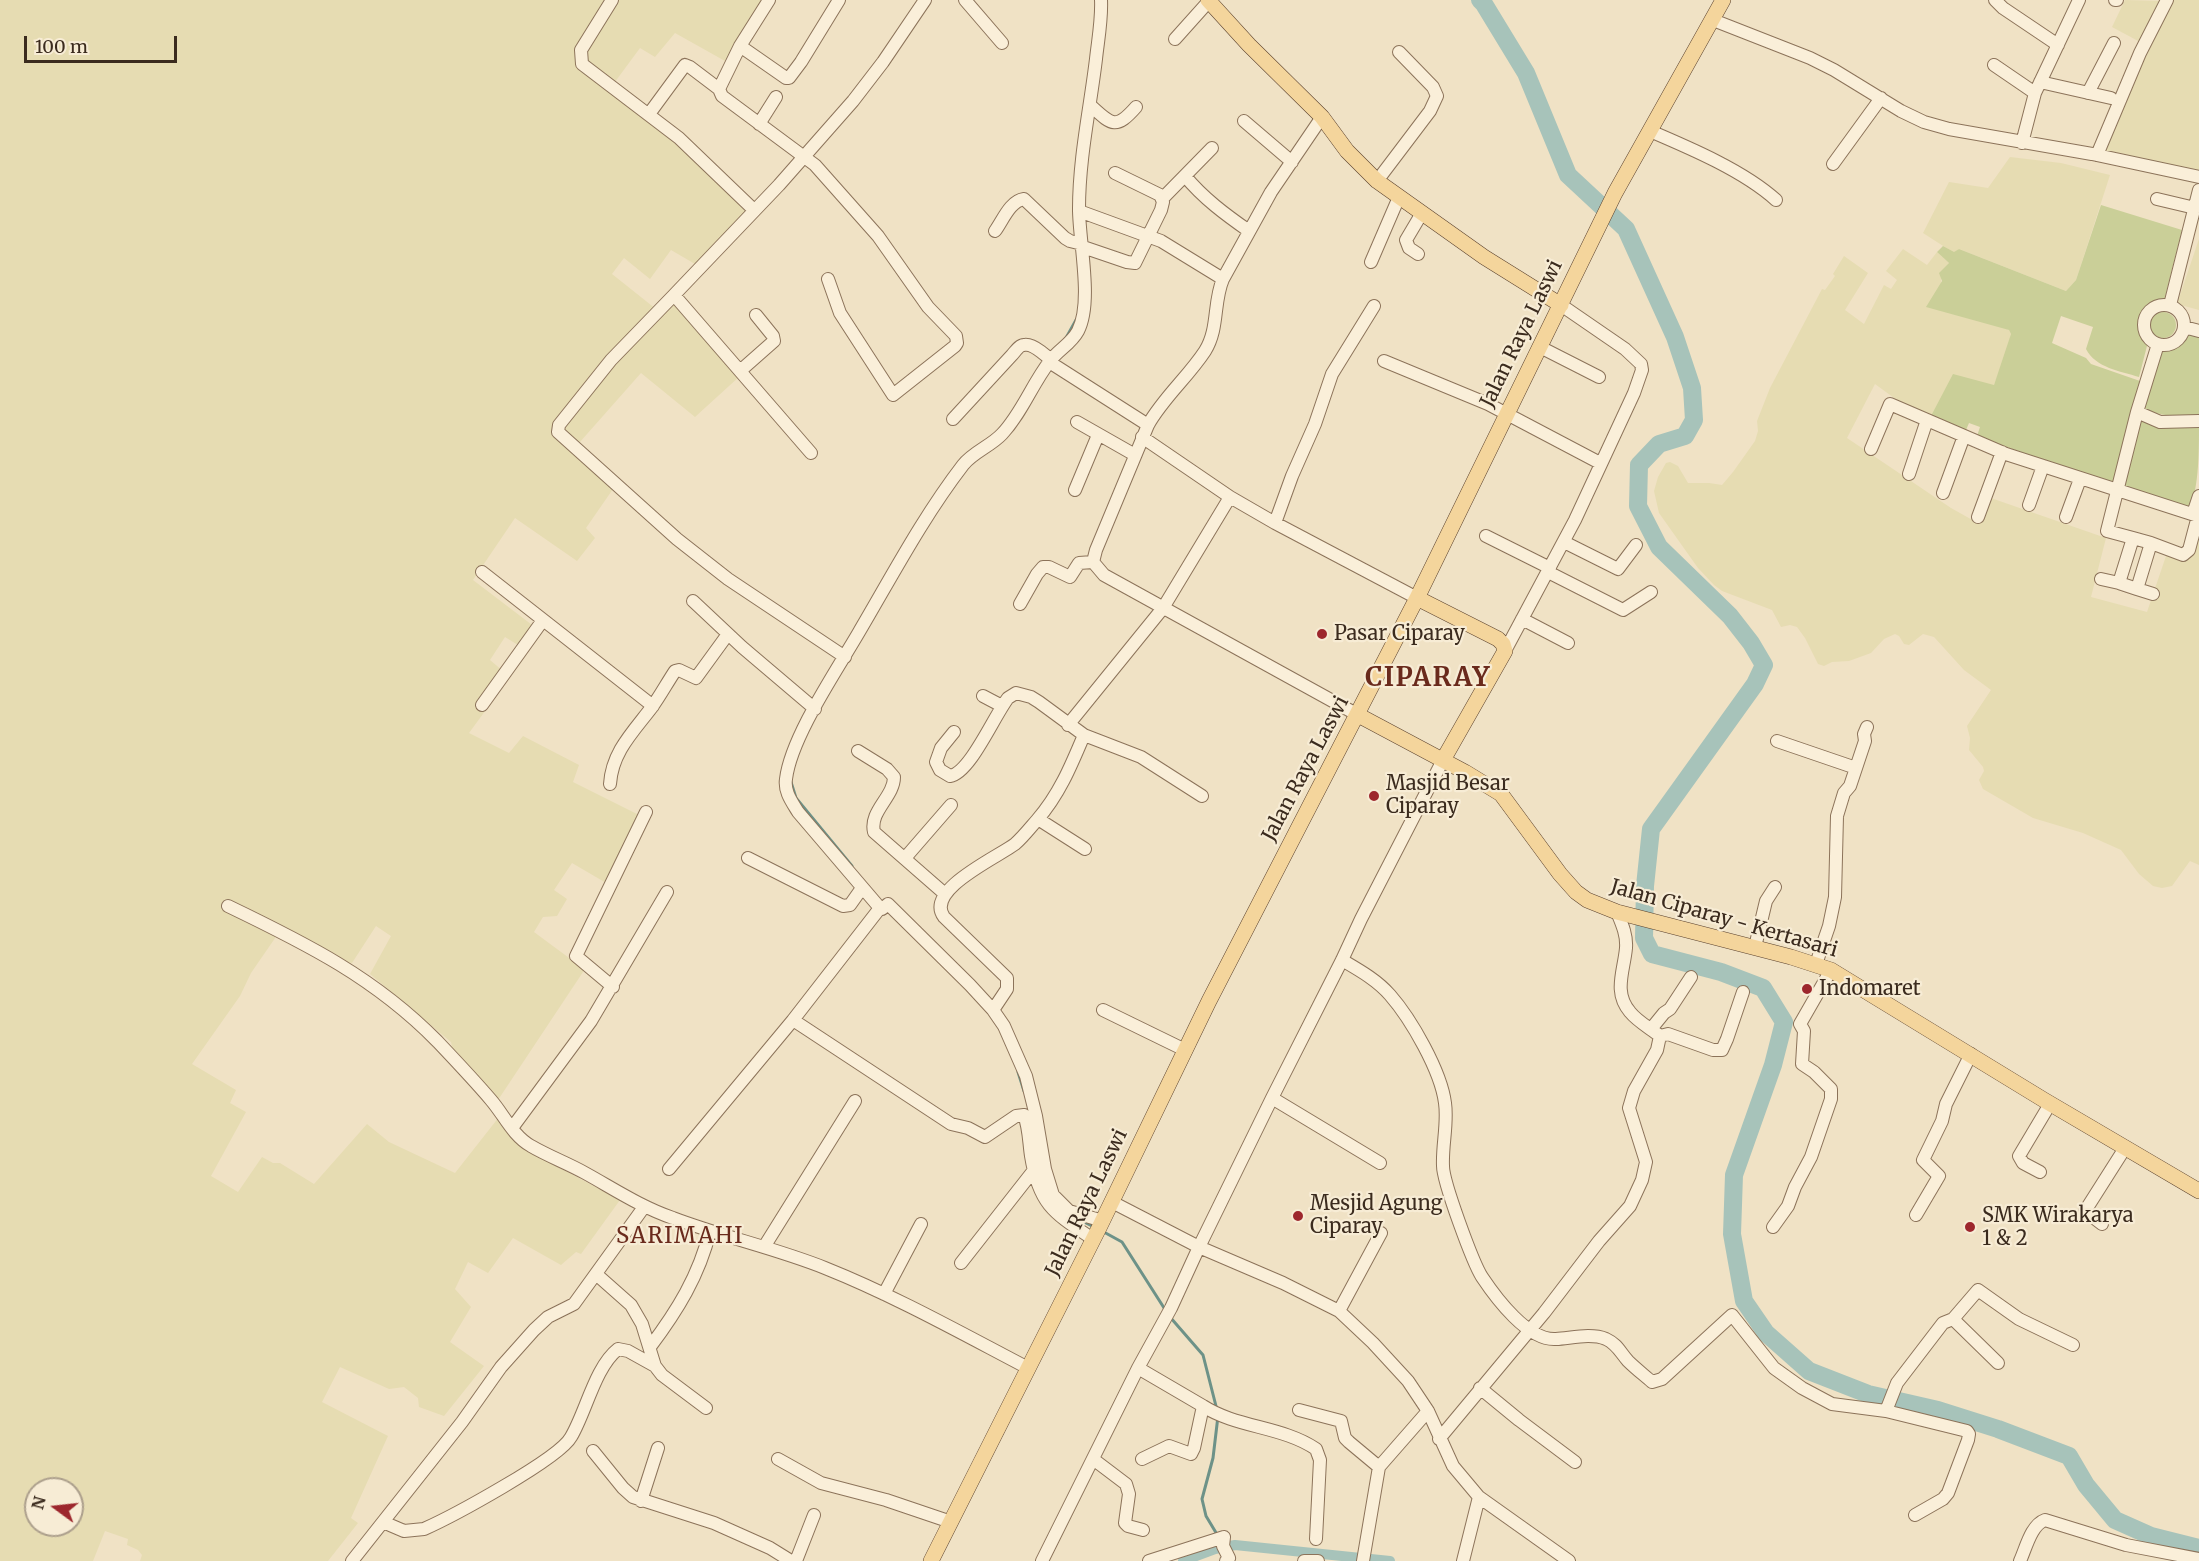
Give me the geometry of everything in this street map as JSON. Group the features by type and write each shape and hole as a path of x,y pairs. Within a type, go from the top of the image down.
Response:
{"main road":[{"name":"Jalan Raya Laswi","path":"931,1561 1112,1202 1185,1050 1417,598 1615,193 1723,0"},
{"path":"1208,1 1322,117 1347,151 1377,181 1484,257 1561,305"},
{"path":"1417,598 1498,639 1505,651 1443,760"},
{"name":"Jalan Ciparay - Kertasari","path":"1358,715 1501,794 1560,874 1576,892 1587,900 1621,912 1824,967 2199,1191"}],"street":[{"path":"612,0 583,47 581,61 587,69 687,145 754,210"},
{"path":"719,89 741,46 769,0"},
{"path":"741,46 789,78 839,0"},
{"path":"845,657 728,579 694,552 558,432 559,426 611,360 804,157 868,83 925,0"},
{"path":"965,0 1002,42"},
{"path":"882,907 862,888 798,812 787,791 786,776 793,753 815,709 933,508 964,464 1005,432 1051,360 1071,342 1079,330 1084,309 1078,244 1081,160 1102,13 1101,0"},
{"path":"1995,0 2003,8 2058,45"},
{"path":"2022,143 2037,87 2079,0"},
{"path":"2097,155 2140,53 2167,0"},
{"path":"1175,39 1208,1"},
{"path":"1713,20 1810,58 1924,122 1949,129 2097,155 2199,177"},
{"path":"2088,93 2114,43"},
{"path":"1377,181 1430,111 1437,96 1433,87 1399,52"},
{"path":"649,114 685,65 719,89 722,96 815,165 878,236 928,307 956,336 957,343 893,395 840,313 828,279"},
{"path":"1994,65 2037,87 2111,98"},
{"path":"759,124 776,97"},
{"path":"1833,164 1881,98"},
{"path":"1090,105 1109,122 1115,123 1126,118 1136,107"},
{"path":"1093,562 1145,431 1157,410 1204,352 1213,331 1218,290 1223,279 1271,192 1322,117"},
{"path":"1244,121 1292,162"},
{"path":"1650,132 1761,186 1776,200"},
{"path":"995,231 1011,206 1024,199 1078,244 1117,260 1135,263 1163,205 1163,198 1212,148"},
{"path":"1115,173 1163,198"},
{"path":"1185,176 1195,189 1218,209 1249,231"},
{"path":"2170,305 2199,190"},
{"path":"1371,262 1399,198"},
{"path":"2157,199 2195,208"},
{"path":"1079,211 1161,241 1223,279"},
{"path":"1418,254 1409,248 1406,240 1422,213"},
{"path":"674,295 811,453"},
{"path":"2162,304 2170,305 2181,314 2184,327 2175,342 2167,345 2158,344 2146,335 2144,319 2154,307 2162,304"},
{"path":"1505,651 1564,542 1640,378 1641,364 1611,338 1561,305"},
{"path":"1275,523 1292,476 1315,424 1332,374 1374,306"},
{"path":"740,371 774,341 773,336 756,315"},
{"path":"2184,327 2199,331"},
{"path":"1871,449 1890,404 2002,452 2080,479 2118,491 2193,514 2198,516 2189,550 2183,555 2151,543 2107,531 2118,491 2137,412 2158,344"},
{"path":"953,419 1021,346 1030,346 1230,497 1417,598"},
{"path":"1540,347 1599,377"},
{"path":"1384,361 1488,404 1505,415 1600,463"},
{"path":"2137,412 2160,422 2199,421"},
{"path":"1909,474 1928,420"},
{"path":"1077,422 1135,455"},
{"path":"1074,490 1098,435"},
{"path":"1943,493 1964,436"},
{"path":"1978,517 2002,452"},
{"path":"2029,505 2043,466"},
{"path":"2066,517 2080,479"},
{"path":"2193,514 2199,495"},
{"path":"1068,725 1163,608 1230,497"},
{"path":"1486,536 1623,610 1651,592"},
{"path":"2119,583 2133,538"},
{"path":"1564,542 1618,569 1636,545"},
{"path":"2137,589 2151,543"},
{"path":"1020,604 1043,567 1049,567 1070,577 1079,562 1093,562 1104,575 1358,715"},
{"path":"482,572 653,706"},
{"path":"2102,579 2153,594"},
{"path":"693,601 815,709"},
{"path":"1522,619 1568,643"},
{"path":"482,705 543,620"},
{"path":"610,784 612,767 617,754 653,706 676,670 696,678 728,634"},
{"path":"954,732 941,748 936,762 940,770 950,776 957,775 968,762 1002,706 1013,694 1024,695 1038,702 1084,735 1142,757 1202,796"},
{"path":"983,696 1002,706"},
{"path":"1773,1227 1788,1206 1795,1186 1811,1157 1831,1099 1831,1089 1802,1064 1804,1031 1800,1024 1824,967 1835,897 1836,816 1844,793 1850,786 1865,741 1864,734 1867,727"},
{"path":"993,1010 1007,989 1007,978 942,914 940,903 945,894 969,872 1015,844 1038,819 1064,781 1084,735"},
{"path":"1777,741 1856,768"},
{"path":"858,751 893,774 893,787 876,815 873,828 879,837 945,894"},
{"path":"1042,1561 1138,1368 1172,1308 1199,1247 1272,1098 1443,760"},
{"path":"905,858 951,805"},
{"path":"613,987 576,956 646,812"},
{"path":"1038,819 1085,849"},
{"path":"748,858 842,906 850,905 862,888"},
{"path":"1755,947 1766,901 1775,887"},
{"path":"512,1128 578,1039 613,987 668,892"},
{"path":"669,1170 793,1020 882,907 888,904 993,1010 1004,1026 1017,1051 1031,1117 1044,1198 1053,1209 1098,1230"},
{"path":"228,906 312,948 364,979 390,998 445,1050 491,1101 520,1139 531,1146 587,1174 644,1207 827,1269 884,1294 1028,1368"},
{"path":"1621,912 1626,949 1620,971 1623,1002 1634,1016 1656,1032 1713,1050 1722,1050 1728,1039 1743,992"},
{"path":"1342,960 1371,978 1389,994 1437,1069 1445,1103 1443,1169 1480,1274 1505,1308 1530,1330 1553,1339 1603,1338 1616,1344 1629,1361 1652,1382 1662,1378 1732,1315 1774,1368 1802,1388 1832,1404 1887,1410 1962,1428 1969,1434 1947,1493 1943,1499 1915,1515"},
{"path":"1439,1439 1630,1206 1642,1180 1646,1162 1629,1108 1634,1090 1657,1050 1656,1032 1664,1013 1670,1009 1691,977"},
{"path":"1104,1010 1185,1050"},
{"path":"793,1020 951,1124 968,1128 985,1137 1016,1116 1022,1114 1031,1117"},
{"path":"1916,1215 1939,1176 1923,1160 1942,1121 1946,1104 1971,1054"},
{"path":"1272,1098 1380,1163"},
{"path":"764,1247 855,1101"},
{"path":"2040,1172 2023,1163 2019,1156 2050,1104"},
{"path":"1031,1117 1034,1170 1042,1183 1066,1210 1081,1216 1098,1230"},
{"path":"2102,1224 2085,1212 2126,1148"},
{"path":"961,1263 1034,1170"},
{"path":"1112,1202 1199,1247 1283,1283 1339,1311 1401,1372 1428,1411 1453,1466 1479,1497 1569,1561"},
{"path":"352,1561 521,1344 548,1317 574,1304 644,1207"},
{"path":"884,1294 921,1224"},
{"path":"650,1347 684,1298 702,1263 710,1231"},
{"path":"1339,1311 1381,1233"},
{"path":"596,1274 631,1305 642,1324 655,1366"},
{"path":"1887,1410 1898,1383 1943,1323 1953,1319 1978,1290 2019,1319 2073,1345"},
{"path":"1953,1319 1998,1363"},
{"path":"383,1522 404,1531 424,1529 546,1460 570,1439 595,1383 610,1356 618,1349 628,1351 655,1366 669,1381 706,1408"},
{"path":"1138,1368 1213,1412 1286,1434 1316,1449 1320,1460 1316,1539"},
{"path":"1480,1388 1575,1462"},
{"path":"1299,1410 1341,1421 1345,1438 1379,1467"},
{"path":"1364,1558 1379,1467 1428,1411"},
{"path":"1142,1459 1169,1446 1191,1454 1213,1412"},
{"path":"641,1501 658,1448"},
{"path":"593,1451 623,1488 641,1501 714,1523 763,1545 791,1561 814,1515"},
{"path":"778,1459 820,1484 894,1502 951,1521"},
{"path":"1093,1459 1126,1484 1129,1494 1125,1523 1143,1530"},
{"path":"1463,1561 1479,1497"},
{"path":"2020,1561 2034,1530 2040,1521 2045,1520 2126,1545 2199,1559"},
{"path":"1149,1561 1224,1537 1225,1552"},
{"path":"1304,1561 1318,1561"}],"shaded area":[{"path":"0,0 763,0 725,61 675,33 655,57 640,48 609,90 683,145 747,210 695,264 671,250 650,279 624,258 612,274 661,313 673,303 740,376 695,417 641,373 572,451 613,489 586,528 595,538 577,561 515,518 473,580 540,631 526,650 505,637 490,660 510,677 469,733 509,753 523,736 579,765 573,782 649,820 613,887 572,863 554,890 567,899 557,916 543,917 534,932 584,969 583,972 498,1100 454,1055 451,1042 370,974 391,936 376,926 352,963 282,928 251,973 240,996 192,1064 236,1090 230,1103 246,1112 211,1176 238,1192 262,1157 273,1163 280,1163 314,1184 367,1124 389,1142 455,1173 499,1117 534,1154 620,1200 581,1254 576,1252 561,1265 513,1238 488,1273 468,1262 455,1289 471,1307 450,1342 484,1366 444,1416 419,1407 418,1398 404,1387 389,1389 340,1367 322,1402 388,1436 351,1518 358,1523 328,1561 140,1561 142,1555 138,1550 127,1545 128,1539 105,1531 93,1561 0,1561"},
{"path":"2125,0 2161,1 2140,42 2112,27"},
{"path":"2168,0 2199,0 2199,174 2099,151"},
{"path":"2010,157 2061,163 2110,175 2076,280 2066,291 1959,249 1954,253 1923,233 1949,182 1988,188"},
{"path":"2199,239 2199,310 2177,304"},
{"path":"1903,249 1927,265 1937,252 1949,263 1941,276 1941,283 2009,330 2011,334 2007,352 1994,385 1931,416 1901,403 1875,384 1847,438 1951,508 1976,522 1988,497 2106,538 2091,597 2147,612 2166,556 2182,559 2199,522 2199,865 2190,861 2172,886 2162,888 2153,886 2139,874 2121,850 2083,833 2033,818 1983,789 1979,780 1984,771 1983,767 1969,750 1970,738 1967,726 1991,690 1964,670 1934,637 1923,634 1909,645 1904,644 1895,634 1884,639 1871,653 1849,661 1832,662 1824,666 1818,664 1797,627 1790,625 1781,627 1772,610 1722,591 1714,585 1698,568 1659,513 1654,491 1658,477 1666,463 1670,462 1678,466 1688,483 1722,485 1733,472 1755,441 1758,431 1757,421 1770,388 1822,289 1825,290 1835,276 1833,274 1844,256 1868,273 1845,310 1864,324 1884,285 1891,289 1897,280 1886,271"}],"green space":[{"path":"2101,205 2182,230 2164,301 2149,307 2140,318 2143,337 2148,342 2139,377 2102,365 2090,355 2086,349 2093,327 2061,316 2052,343 2086,358 2091,364 2140,381 2116,484 2061,467 1977,436 1980,427 1969,423 1966,430 1931,416 1953,374 1994,385 2011,334 2009,330 1926,307 1942,281 1939,273 1949,263 1937,252 1943,246 1954,252 1959,249 2066,291 2076,280"},
{"path":"2163,312 2172,316 2176,325 2172,334 2163,338 2154,334 2150,325 2154,316"},
{"path":"2188,332 2199,334 2199,416 2164,415 2144,408 2161,351 2177,345"},
{"path":"2138,420 2199,425 2197,479 2190,508 2123,487"}],"waterway":[{"path":"1480,0 1526,73 1568,175 1626,229 1675,337 1692,388 1694,420 1685,436 1659,444 1639,465 1638,506 1659,547 1730,616 1751,643 1764,665 1755,684 1651,829 1645,886 1644,938 1652,954 1721,972 1763,988 1784,1022 1773,1065 1734,1175 1732,1234 1744,1301 1766,1333 1809,1371 1868,1394 1938,1410 1998,1429 2069,1456 2086,1485 2115,1520 2151,1536 2199,1548"},
{"path":"1066,338 1076,320"},
{"path":"791,782 796,798 852,866"},
{"path":"1018,1072 1024,1091"},
{"path":"1078,1219 1094,1227"},
{"path":"1102,1231 1122,1242 1166,1311"},
{"path":"1170,1317 1203,1355 1217,1410"},
{"path":"1218,1416 1213,1458 1202,1499 1206,1516 1218,1536"},
{"path":"1183,1561 1215,1549 1235,1545 1390,1561"}],"place":[{"name":"Pasar Ciparay","path":"1322,634"},
{"name":"Masjid Besar Ciparay","path":"1374,796"},
{"name":"Indomaret","path":"1807,989"},
{"name":"Mesjid Agung Ciparay","path":"1298,1216"},
{"name":"SMK Wirakarya 1 & 2","path":"1970,1227"}],"district":[{"name":"CIPARAY","path":"1428,679"},
{"name":"SARIMAHI","path":"680,1237"}]}
